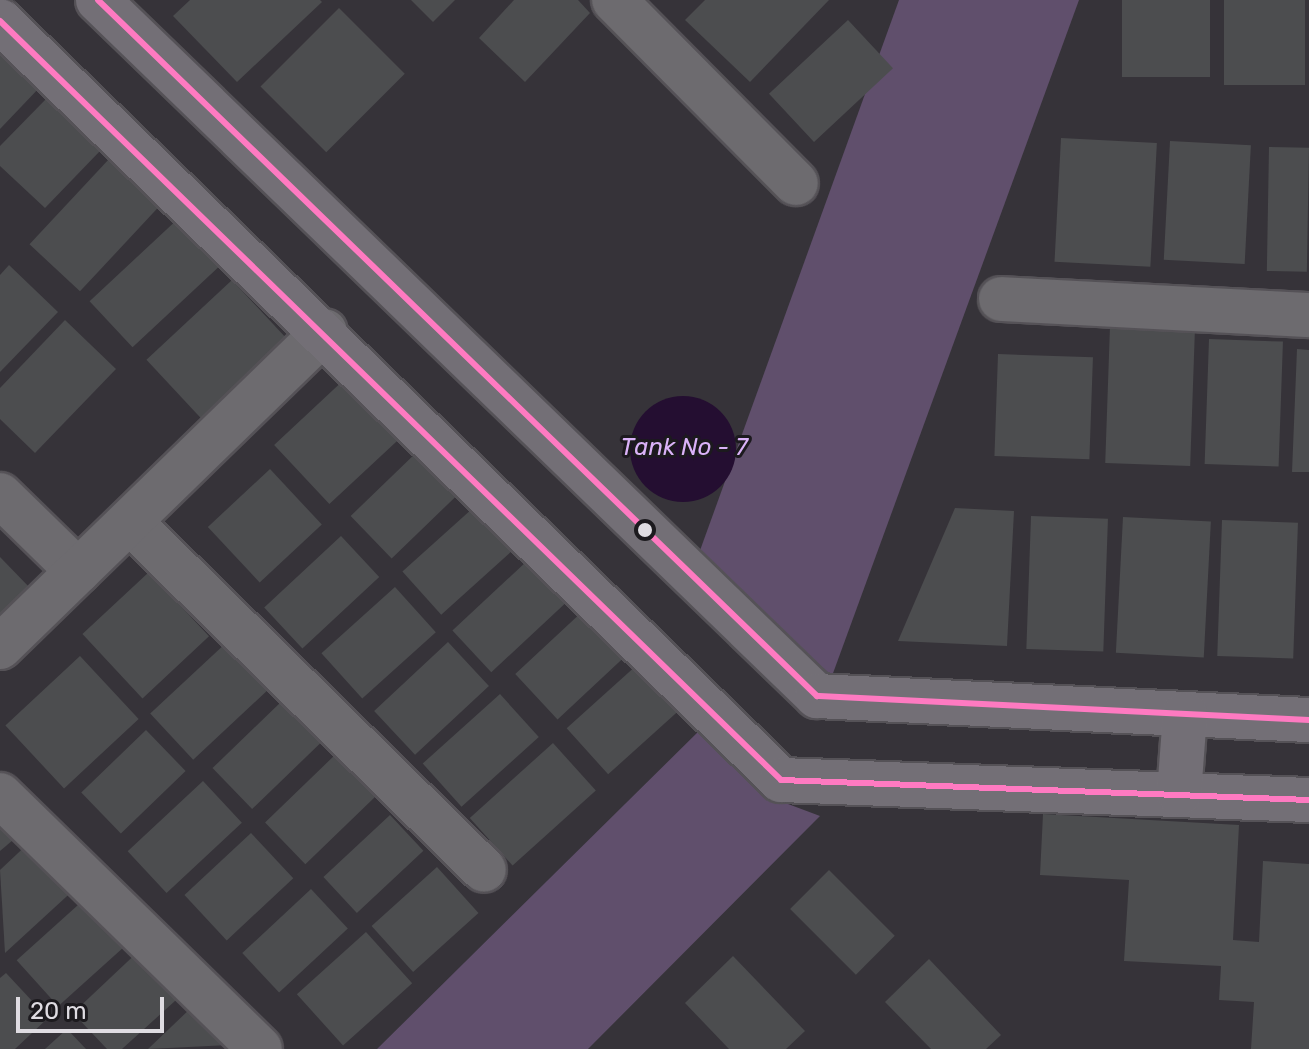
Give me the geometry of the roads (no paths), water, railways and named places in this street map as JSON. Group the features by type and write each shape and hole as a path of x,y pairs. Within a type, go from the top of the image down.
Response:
{"main road":[{"path":"98,0 817,696 1309,720"},
{"path":"0,21 325,331 781,780 1309,800"},
{"path":"1179,794 1185,714"}],"street":[{"path":"614,0 796,183"},
{"path":"1001,299 1309,315"},
{"path":"0,647 325,331"},
{"path":"0,495 78,571"},
{"path":"130,522 484,870"},
{"path":"0,795 260,1049"}],"water":[{"name":"Tank No - 7","path":"683,396 703,400 720,412 732,429 736,449 732,469 720,486 703,498 683,502 663,498 646,486 634,469 630,449 634,429 646,412 663,400"}]}
